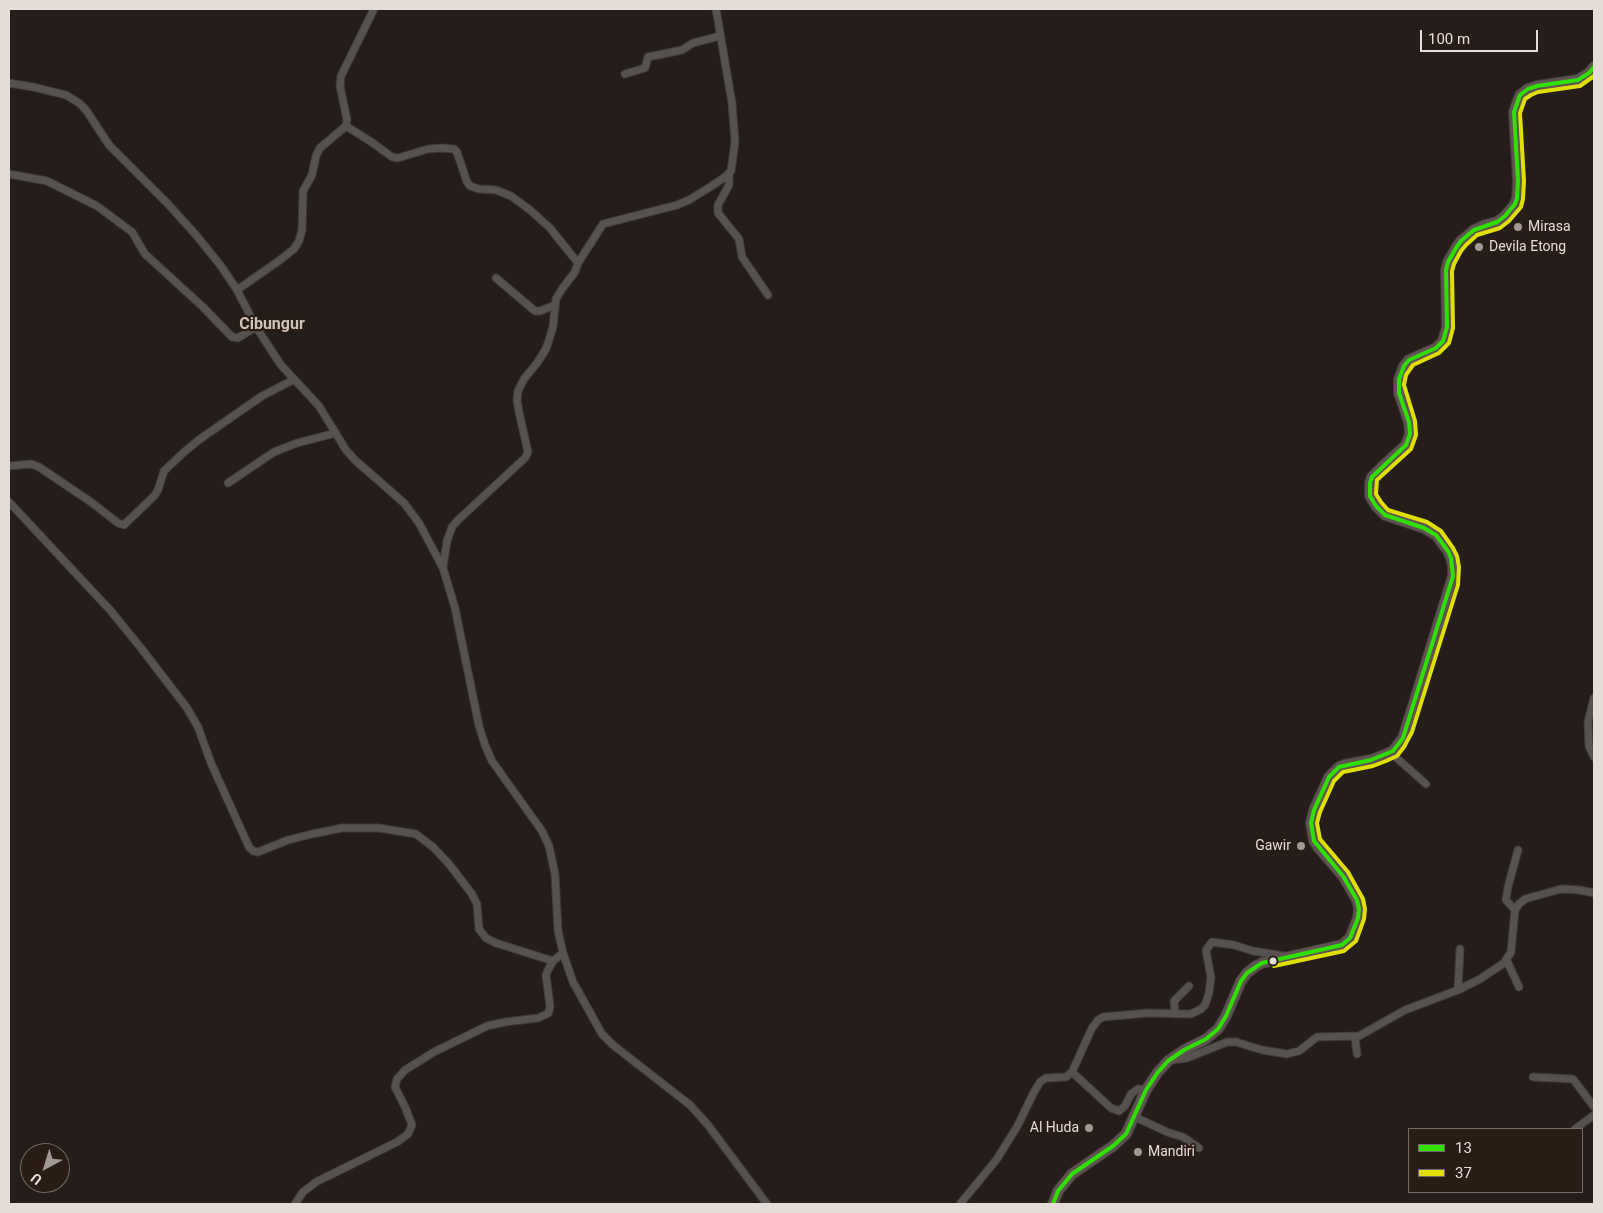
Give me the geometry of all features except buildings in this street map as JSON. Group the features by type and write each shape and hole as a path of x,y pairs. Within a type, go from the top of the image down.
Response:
{"main road":[{"path":"1053,1204 1058,1191 1072,1174 1121,1140 1126,1134 1146,1090 1168,1061 1184,1050 1206,1039 1218,1029 1226,1016 1241,981 1247,973 1256,966 1286,957 1342,945 1350,938 1358,918 1357,900 1343,876 1318,847 1312,833 1311,823 1314,810 1329,777 1335,771 1344,765 1371,760 1390,752 1399,744 1406,730 1453,576 1453,567 1448,551 1436,535 1424,528 1385,515 1370,496 1372,478 1406,445 1410,434 1398,385 1400,373 1409,360 1436,348 1443,342 1447,326 1446,270 1456,248 1474,230 1485,224 1497,222 1515,204 1518,181 1514,112 1520,95 1528,88 1578,80 1589,73 1594,67"}],"street":[{"path":"237,290 297,246 302,230 302,192 312,175 318,151 327,140 346,126 347,120 340,86 340,76 374,9"},
{"path":"716,9 732,103 735,142 729,186 718,205 718,213 739,240 742,257 768,295"},
{"path":"625,74 645,68 648,57 682,50 693,43 720,36"},
{"path":"9,84 33,87 66,96 79,103 86,110 109,145 168,204 221,266 237,290 256,327 281,365 319,406 346,450 404,503 419,523 443,568 455,608 479,726 485,745 497,768 542,831 549,846 555,874 558,931 562,953 573,982 602,1034 613,1045 690,1105 708,1125 767,1204"},
{"path":"346,126 373,142 392,157 398,158 428,149 454,149 470,186 479,189 496,190 511,196 550,228 578,263"},
{"path":"443,568 447,542 452,527 525,458 528,452 519,412 517,395 519,386 546,349 554,327 555,305 558,295 603,224 677,206 697,196 730,173"},
{"path":"9,174 47,181 97,206 132,232 145,254 202,306 232,337 238,338 256,327"},
{"path":"496,278 535,311 555,305"},
{"path":"9,466 32,464 39,467 91,502 118,523 124,525 155,495 164,471 200,439 262,396 293,380"},
{"path":"228,483 274,452 297,443 336,433"},
{"path":"9,502 110,610 142,648 187,708 198,727 211,763 253,851 258,852 288,840 342,828 378,828 416,834 433,847 467,886 477,904 479,930 486,938 553,961"},
{"path":"1594,698 1588,722 1589,746 1594,757"},
{"path":"1390,752 1426,784"},
{"path":"1515,910 1506,900 1518,850"},
{"path":"1168,1061 1187,1058 1227,1042 1236,1042 1262,1050 1287,1054 1299,1052 1317,1037 1354,1037 1372,1030 1405,1010 1458,990 1480,979 1507,961 1511,952 1515,910 1525,899 1561,889 1574,889 1594,893"},
{"path":"960,1204 997,1159 1018,1125 1032,1094 1040,1082 1046,1078 1066,1077 1072,1072 1092,1028 1100,1018 1148,1013 1174,1014 1197,1012 1205,1005 1209,993 1211,978 1206,950 1212,942 1286,957"},
{"path":"1458,990 1460,948"},
{"path":"295,1204 303,1192 316,1182 397,1142 408,1134 412,1126 395,1087 397,1079 405,1070 434,1052 487,1026 538,1018 547,1014 550,1001 546,975 549,966 562,953"},
{"path":"1507,961 1519,987"},
{"path":"1174,1014 1174,1001 1189,986"},
{"path":"1354,1037 1357,1054"},
{"path":"1072,1072 1111,1108 1119,1111 1125,1106 1134,1090 1146,1090"},
{"path":"1533,1077 1573,1080 1594,1107"},
{"path":"1135,1117 1167,1132 1183,1137 1199,1148"},
{"path":"1576,1128 1592,1117 1594,1125"}],"transit line":[{"name":"13","path":"1053,1204 1058,1191 1072,1174 1113,1146 1126,1134 1146,1090 1168,1061 1184,1050 1206,1039 1218,1029 1226,1016 1241,981 1247,973 1262,963 1342,945 1350,938 1358,918 1357,900 1343,876 1314,841 1311,823 1314,810 1329,777 1339,767 1371,760 1393,751 1403,738 1453,576 1451,558 1436,535 1424,528 1385,515 1370,496 1372,477 1406,445 1410,434 1409,422 1399,393 1399,379 1404,366 1409,360 1436,348 1443,341 1447,327 1446,270 1456,248 1474,230 1497,222 1515,204 1518,181 1514,112 1520,95 1528,89 1537,86 1578,80 1589,73 1594,67"},
{"name":"37","path":"1274,966 1344,951 1356,941 1364,919 1363,899 1348,872 1320,839 1317,823 1320,812 1334,781 1343,772 1373,766 1386,761 1397,756 1404,747 1412,732 1458,585 1459,567 1457,556 1441,531 1427,522 1388,510 1376,494 1377,480 1411,449 1416,435 1415,421 1404,385 1406,375 1413,365 1439,353 1449,343 1453,328 1452,271 1461,251 1477,235 1500,228 1521,207 1524,181 1520,113 1525,99 1538,92 1580,86 1594,76"}],"place":[{"name":"Mirasa","path":"1518,227"},
{"name":"Devila Etong","path":"1479,247"},
{"name":"Gawir","path":"1301,846"},
{"name":"Al Huda","path":"1089,1128"},
{"name":"Mandiri","path":"1138,1152"}],"district":[{"name":"Cibungur","path":"272,325"}]}
